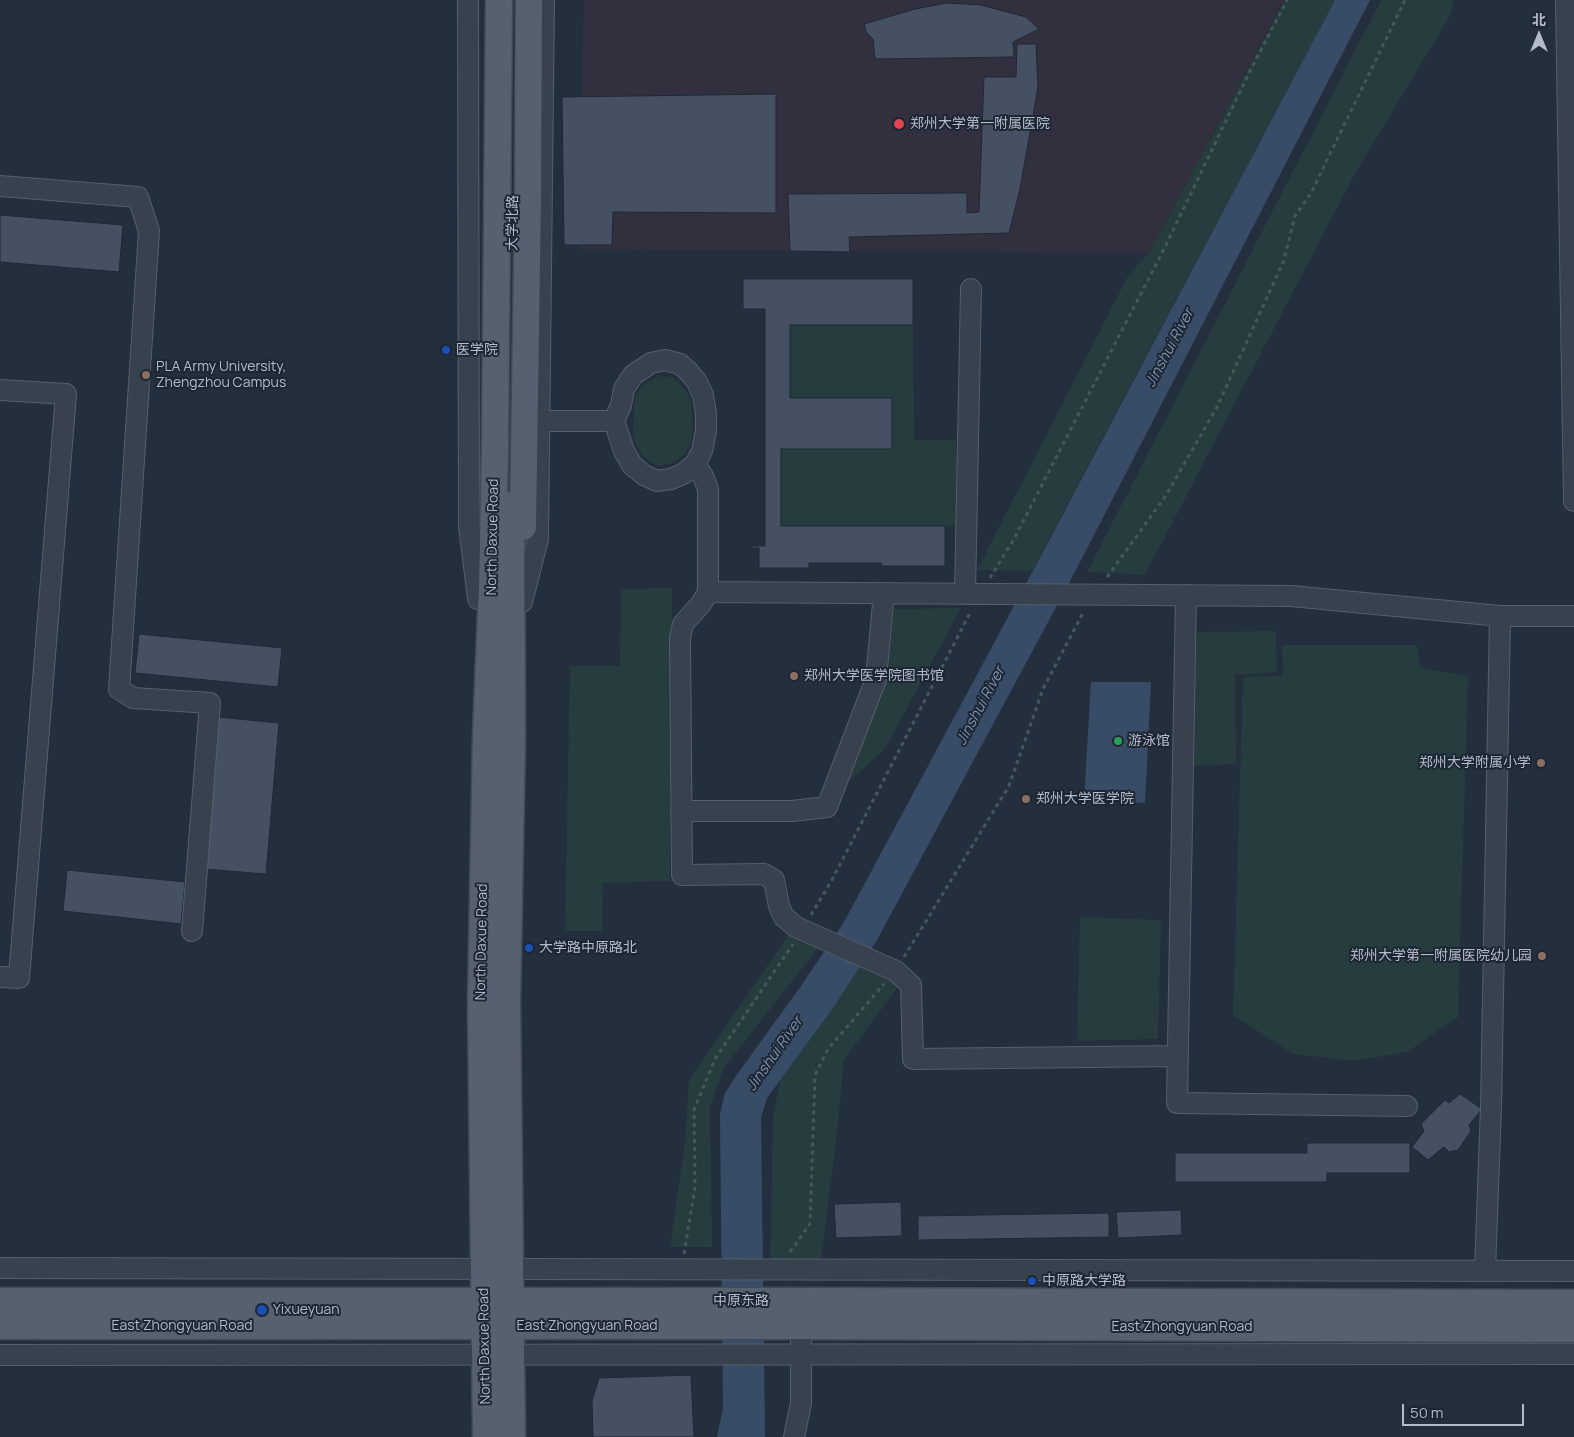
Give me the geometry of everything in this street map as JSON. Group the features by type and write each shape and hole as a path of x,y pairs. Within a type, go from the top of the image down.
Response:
{"main road":[{"path":"485,0 478,599 486,735"},
{"name":"大学北路","path":"499,0 503,446"},
{"name":"大学北路","path":"503,446 516,0"},
{"path":"512,737 522,602 528,198 528,0"},
{"name":"North Daxue Road","path":"486,1437 481,1003 486,735 492,588 503,446"},
{"name":"North Daxue Road","path":"503,446 512,737 507,1002 512,1437"},
{"name":"East Zhongyuan Road","path":"0,1301 484,1313 694,1313"},
{"name":"East Zhongyuan Road","path":"793,1317 1574,1303"},
{"name":"East Zhongyuan Road","path":"0,1326 484,1313"},
{"name":"中原东路","path":"694,1313 793,1317"},
{"name":"East Zhongyuan Road","path":"793,1317 1574,1329"}],"street":[{"path":"468,0 469,526 478,599"},
{"path":"522,602 538,539 544,0"},
{"path":"1566,0 1574,501"},
{"path":"0,186 138,197 149,231 119,689 134,698 210,703 192,931"},
{"path":"971,289 973,594"},
{"path":"665,360 680,364 689,372 703,395 706,431 702,451 695,464 683,474 671,479 657,481 644,475 632,465 624,451 614,421 621,405 624,389 633,375 651,363 665,360"},
{"path":"0,390 66,394 19,978 0,978"},
{"path":"539,421 614,421"},
{"path":"695,464 703,476 708,489 708,592 701,604 683,624 680,638 682,875 764,874 774,880 779,906 784,917 802,930 896,971 911,985 913,1059 1178,1056"},
{"path":"708,592 1291,596 1500,616 1574,616"},
{"path":"681,811 792,811 827,807 876,679 884,593"},
{"path":"1186,595 1177,1103 1407,1106"},
{"path":"1484,1270 1491,1107 1500,616"},
{"path":"0,1268 1574,1270"},
{"path":"793,1317 794,1354 801,1403 794,1437"},
{"path":"0,1355 485,1353 1574,1354"}],"path":[{"path":"682,1268 696,1188 694,1110 715,1059 802,930 833,878 973,594 1015,537 1164,249 1250,70 1287,0"},
{"path":"780,1268 810,1224 815,1074 828,1050 896,971 1009,786 1043,689 1094,594 1165,497 1217,407 1284,260 1295,216 1311,193 1405,0"}],"shaded area":[{"name":"郑州大学第一附属医院","path":"584,0 1284,0 1149,253 579,249"}],"green space":[{"path":"1285,0 1335,0 1032,571 977,570 1129,274 1149,253"},
{"path":"1381,0 1454,0 1449,18 1357,170 1145,575 1087,572"},
{"path":"790,325 913,325 914,440 956,440 956,526 781,526 781,449 892,398 790,398"},
{"path":"656,377 674,378 686,391 691,400 693,429 690,444 685,454 676,461 659,466 650,462 642,455 636,444 633,434 634,408 636,396 642,386"},
{"path":"672,588 670,881 603,883 602,931 565,931 570,666 620,666 621,589"},
{"path":"961,608 885,749 844,786 888,672 894,609"},
{"path":"1276,631 1277,672 1235,675 1236,764 1194,766 1196,632"},
{"path":"1282,645 1417,645 1420,668 1468,676 1458,1017 1407,1052 1353,1061 1293,1054 1233,1015 1243,677 1283,676"},
{"path":"1080,917 1161,920 1158,1039 1077,1041"},
{"path":"789,934 819,947 723,1069 710,1108 712,1247 670,1247 685,1142 689,1080"},
{"path":"859,967 900,984 844,1060 821,1262 770,1259 773,1118 780,1081"}],"water":[{"name":"Jinshui River","path":"1335,0 1370,0 1077,568 877,940 833,1008 767,1098 761,1118 765,1437 717,1437 723,1408 720,1114 725,1093 844,922 1043,552"},
{"name":"游泳馆","path":"1091,682 1151,682 1145,803 1084,801"}],"building":[{"path":"947,3 981,5 1026,17 1039,29 1013,42 1014,57 875,59 873,39 866,32 864,24 915,9"},
{"path":"1017,44 1036,44 1038,87 1020,189 1009,233 849,237 850,252 790,251 788,194 967,193 967,213 979,212 984,77 1016,77"},
{"path":"776,94 776,213 613,212 612,245 564,245 562,97"},
{"path":"0,215 123,225 119,272 0,262"},
{"path":"743,279 913,279 913,325 790,325 790,398 892,398 892,449 781,449 781,526 945,526 945,566 882,566 881,563 809,563 809,568 759,568 759,548 751,548 751,546 765,546 765,309 743,309"},
{"path":"139,634 282,648 278,687 135,673"},
{"path":"218,717 279,723 266,874 204,869"},
{"path":"67,870 185,882 181,924 63,911"},
{"path":"1460,1094 1482,1109 1469,1125 1471,1131 1458,1150 1449,1152 1444,1147 1428,1160 1412,1147 1424,1131 1421,1124 1445,1100 1449,1103"},
{"path":"1307,1143 1410,1143 1410,1173 1327,1173 1327,1182 1175,1182 1175,1153 1307,1153"},
{"path":"901,1202 902,1236 836,1238 834,1204"},
{"path":"1181,1210 1182,1235 1118,1238 1116,1212"},
{"path":"1109,1213 1109,1237 918,1240 918,1216"},
{"path":"691,1375 694,1437 593,1437 592,1401 599,1378"}],"place":[{"name":"郑州大学第一附属医院","path":"899,124"},
{"name":"医学院","path":"446,350"},
{"name":"PLA Army University, Zhengzhou Campus","path":"146,375"},
{"name":"郑州大学医学院图书馆","path":"794,676"},
{"name":"游泳馆","path":"1118,741"},
{"name":"郑州大学附属小学","path":"1541,763"},
{"name":"郑州大学医学院","path":"1026,799"},
{"name":"大学路中原路北","path":"529,948"},
{"name":"郑州大学第一附属医院幼儿园","path":"1542,956"},
{"name":"中原路大学路","path":"1032,1281"},
{"name":"Yixueyuan","path":"262,1310"}]}
